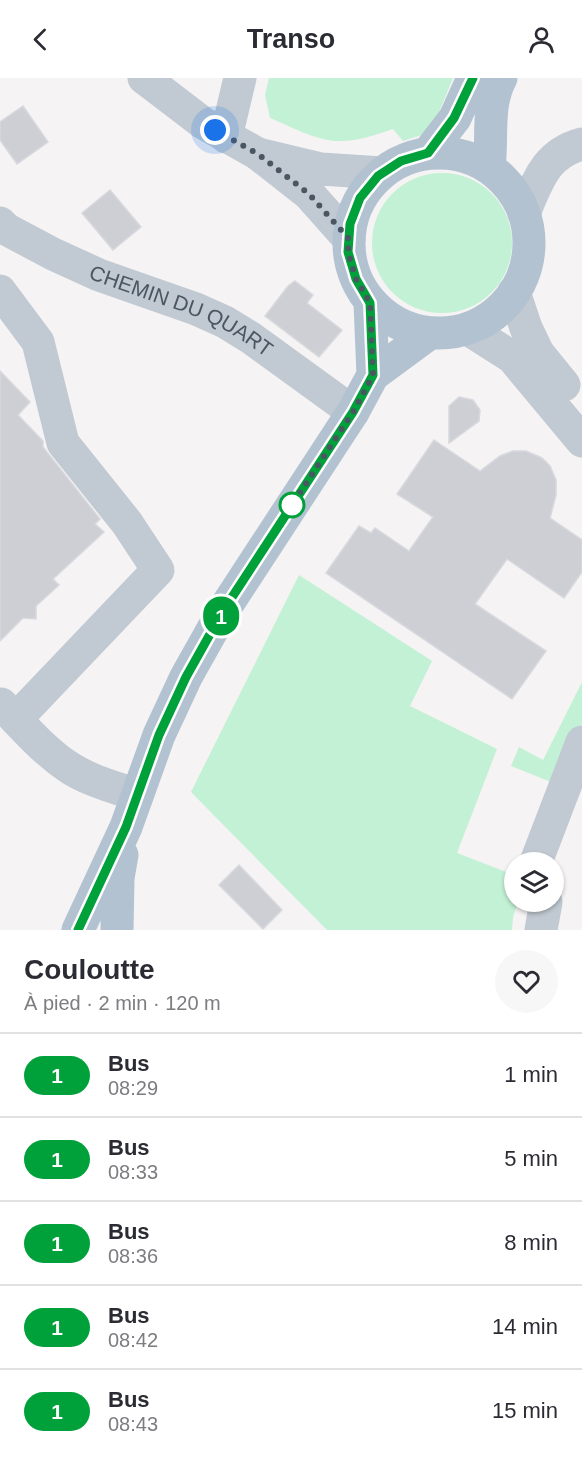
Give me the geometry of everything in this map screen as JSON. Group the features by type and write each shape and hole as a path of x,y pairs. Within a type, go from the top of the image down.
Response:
{"main road":[{"path":"428,153 454,118 473,78"},
{"path":"489,168 492,146 492,100 501,78"},
{"path":"428,153 449,153 470,158 489,168 510,188 524,213 529,240 526,267 514,292 494,314 468,328 449,333 430,333 408,328 387,318 370,303 356,279 348,252 350,224 360,198 382,173 401,161 428,153"},
{"path":"370,303 373,375"},
{"path":"78,930 126,827 159,735 177,696 218,621 353,412 373,375 430,333"},
{"path":"117,930 118,878 126,827"}],"street":[{"path":"144,78 203,123 258,154 309,194 349,239"},
{"path":"226,137 240,78"},
{"path":"524,213 541,174 550,161 564,150 582,144"},
{"path":"258,154 321,169 382,173"},
{"name":"CHEMIN DU QUART","path":"0,224 53,254 99,275 196,309 225,322 251,338 353,412"},
{"path":"0,291 38,342 63,443 127,523 158,570 8,711 65,765 88,777 137,795"},
{"path":"514,292 526,328 538,353 582,407"},
{"path":"468,328 512,357 582,441"},
{"path":"540,852 582,742"},
{"path":"562,852 582,799"},
{"path":"520,930 523,912"},
{"path":"541,930 544,912"}],"green space":[{"path":"269,78 453,78 431,132 403,141 393,129 365,138 344,141 320,138 270,118 265,95"},
{"path":"442,173 469,178 491,194 507,216 512,243 507,270 491,292 469,308 442,313 415,308 393,292 377,270 372,243 377,216 393,194 415,178"},
{"path":"299,575 432,661 410,706 497,749 457,853 504,871 504,912 515,912 512,930 327,930 191,792"},
{"path":"582,682 582,723 561,781 551,782 511,766 519,747 543,760"}],"building":[{"path":"23,106 48,142 17,164 0,140 0,122"},
{"path":"110,190 141,227 113,250 82,213"},
{"path":"295,281 313,295 307,303 342,330 319,357 265,316 288,286"},
{"path":"0,371 30,402 18,415 43,441 43,447 100,519 95,524 104,532 53,579 59,585 36,606 36,619 23,618 0,641"},
{"path":"459,397 473,400 480,410 479,421 449,443 449,406"},
{"path":"434,440 480,471 500,456 513,451 526,451 542,458 550,466 556,480 556,495 550,518 582,540 582,572 564,598 507,559 475,604 546,651 512,699 326,573 359,526 371,533 375,528 409,551 433,517 397,494"},
{"path":"239,865 282,910 263,929 219,885"}],"bus line":[{"name":"1","path":"78,930 126,827 159,735 186,677 223,611 353,412 373,375 370,303 356,279 348,252 350,224 360,198 378,176 401,161 428,153 454,118 473,78"}],"route":[{"path":"215,130 258,154 309,194 349,239 348,252 356,279 370,303 373,375 353,412 292,505"}]}
